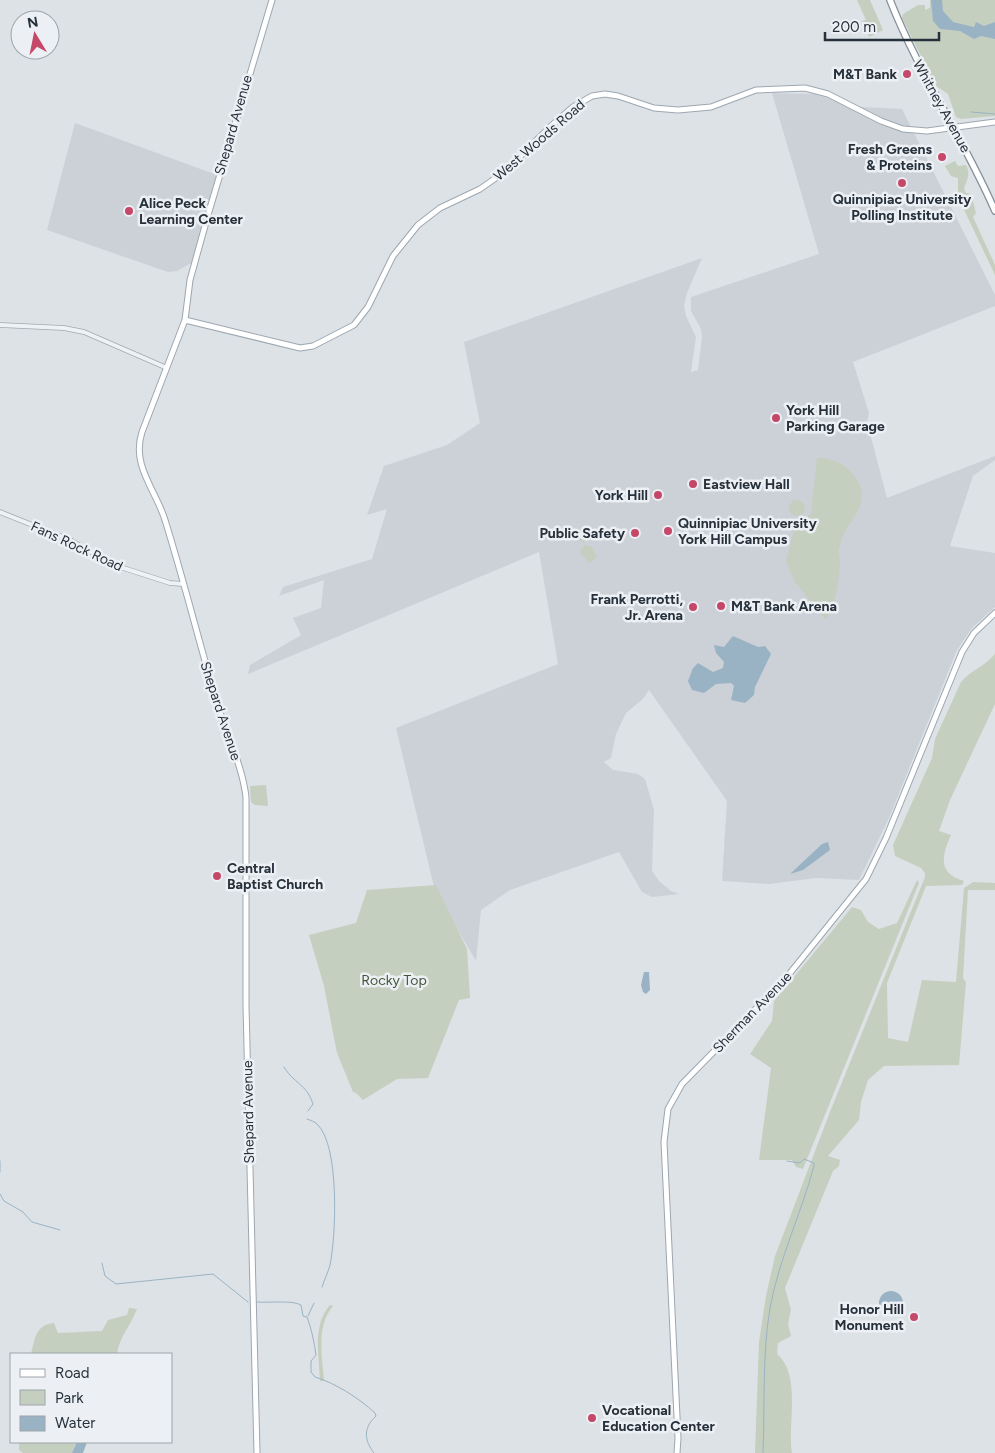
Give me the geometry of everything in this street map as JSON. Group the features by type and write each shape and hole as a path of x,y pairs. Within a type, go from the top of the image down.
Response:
{"highway":[{"name":"Whitney Avenue","path":"890,0 912,50 979,173 995,211"}],"main road":[{"name":"Shepard Avenue","path":"257,1453 246,1006 246,797 243,780 218,706 163,514 143,473 138,455 140,439 185,320 191,276 224,156 272,0"},
{"name":"West Woods Road","path":"185,320 300,348 313,346 346,330 361,318 393,256 424,219 440,208 480,189 503,173 573,107 592,96 618,96 654,108 678,110 711,108 756,90 805,88 828,94 894,127 921,131 995,122"},
{"name":"Sherman Avenue","path":"677,1453 678,1438 664,1142 668,1110 682,1084 781,984 866,879 886,838 962,652 974,633 995,613"}],"street":[{"path":"0,325 50,327 84,332 167,368"},
{"name":"Fans Rock Road","path":"0,512 70,540 114,565 170,583 183,584"}],"shaded area":[{"name":"Quinnipiac University York Hill Campus","path":"772,93 813,94 861,107 902,109 995,295 995,306 853,362 869,413 867,422 887,498 995,456 995,460 973,476 950,546 995,553 995,607 972,628 957,650 889,818 859,880 816,878 769,884 722,881 727,801 649,690 643,699 626,713 616,734 611,758 604,762 613,770 638,774 645,779 654,810 652,871 659,881 671,891 679,894 652,897 642,892 619,852 510,890 481,910 476,961 435,891 396,728 558,664 539,552 248,674 250,665 301,635 293,618 321,608 324,580 279,596 283,587 372,559 387,509 367,515 384,466 447,445 480,423 464,342 702,258 684,305 686,316 696,337 691,372 698,370 702,337 701,329 691,311 691,297 819,254"},
{"name":"Alice Peck Learning Center","path":"75,123 217,175 193,262 177,271 168,272 47,230"}],"green space":[{"path":"857,0 870,0 883,30 869,37 862,21 866,20"},
{"path":"930,0 995,0 995,116 961,119 956,117 948,94 936,86 902,18 903,14 918,5 925,5 925,10 930,8"},
{"path":"955,161 958,166 966,165 968,177 964,189 966,193 971,194 976,213 973,217 995,265 995,275 958,197 958,178 951,176 945,166"},
{"path":"817,458 840,463 851,472 859,484 862,494 861,503 842,539 839,552 838,586 832,608 826,620 794,581 786,561 794,530 811,513"},
{"path":"797,500 803,502 805,508 803,514 797,516 791,514 789,508 791,502"},
{"path":"589,528 589,538 583,542 578,539 575,531"},
{"path":"585,545 592,547 597,557 589,563 580,552"},
{"path":"995,654 995,704 950,800 939,831 951,835 944,856 946,868 955,878 964,881 962,885 926,886 887,983 888,1038 908,1042 922,980 956,982 964,888 973,882 995,883 995,890 968,890 963,978 966,982 959,1065 884,1066 868,1080 861,1102 859,1120 828,1156 840,1160 839,1166 833,1171 785,1288 791,1310 788,1324 791,1336 778,1343 777,1354 785,1363 791,1387 792,1453 755,1453 759,1342 766,1296 775,1256 830,1112 925,877 925,873 921,868 895,856 893,845 932,758 935,739 961,682"},
{"path":"266,785 268,806 255,805 251,802 250,786"},
{"path":"917,880 919,883 803,1169 796,1167 792,1160 759,1160 771,1068 750,1054 772,1021 774,1001 852,907 861,910 868,922 879,929 897,923"},
{"name":"Rocky Top","path":"436,885 467,949 470,998 459,1000 428,1078 397,1079 363,1100 353,1092 337,1053 324,986 309,935 356,923 367,890"},
{"path":"330,1305 333,1306 324,1323 322,1332 321,1352 324,1381 320,1381 319,1331 324,1313"},
{"path":"129,1308 137,1309 120,1342 117,1353 31,1353 39,1330 48,1324 54,1323 58,1333 102,1331 108,1320 127,1315"},
{"path":"19,1443 77,1443 72,1453 23,1453 19,1450"}],"water":[{"path":"931,0 942,0 943,11 953,22 974,27 976,22 984,26 995,22 995,39 981,36 974,39 960,31 940,29 933,21"},
{"path":"733,636 758,647 765,646 771,654 755,687 754,695 745,703 731,700 734,686 731,683 716,684 704,693 692,690 688,681 693,668 698,663 713,672 723,668 724,662 716,653 714,645 724,647"},
{"path":"828,842 830,850 803,870 790,874 822,844"},
{"path":"644,972 649,972 650,990 646,994 643,992 641,985"},
{"path":"891,1291 896,1292 902,1298 902,1308 896,1314 891,1315 886,1314 880,1308 879,1303 880,1298 886,1292"},
{"path":"77,1443 87,1443 83,1453 72,1453"}],"waterway":[{"path":"971,112 995,114"},
{"path":"284,1067 310,1097 313,1104 308,1111"},
{"path":"307,1119 317,1124 324,1135 330,1151 333,1170 334,1234 329,1268 322,1287"},
{"path":"763,1453 765,1362 770,1308 784,1254 814,1166 814,1163 804,1159 800,1163 787,1161"},
{"path":"0,1161 0,1172"},
{"path":"0,1194 4,1201 23,1212 32,1222 60,1230"},
{"path":"102,1263 105,1276 116,1284 213,1274 248,1302"},
{"path":"257,1302 286,1302 301,1305 303,1316 307,1317 314,1341 316,1355 311,1361 311,1372 315,1377 331,1383 362,1402 375,1413 376,1416 369,1425 366,1434 368,1443 374,1453"},
{"path":"308,1316 314,1303"}],"place":[{"name":"M&T Bank","path":"907,74"},
{"name":"Fresh Greens & Proteins","path":"942,157"},
{"name":"Quinnipiac University Polling Institute","path":"902,183"},
{"name":"Alice Peck Learning Center","path":"129,211"},
{"name":"York Hill Parking Garage","path":"776,418"},
{"name":"Eastview Hall","path":"693,484"},
{"name":"York Hill","path":"658,495"},
{"name":"Quinnipiac University York Hill Campus","path":"668,531"},
{"name":"Public Safety","path":"635,533"},
{"name":"M&T Bank Arena","path":"721,606"},
{"name":"Frank Perrotti, Jr. Arena","path":"693,607"},
{"name":"Central Baptist Church","path":"217,876"},
{"name":"Honor Hill Monument","path":"914,1317"},
{"name":"Vocational Education Center","path":"592,1418"}]}
